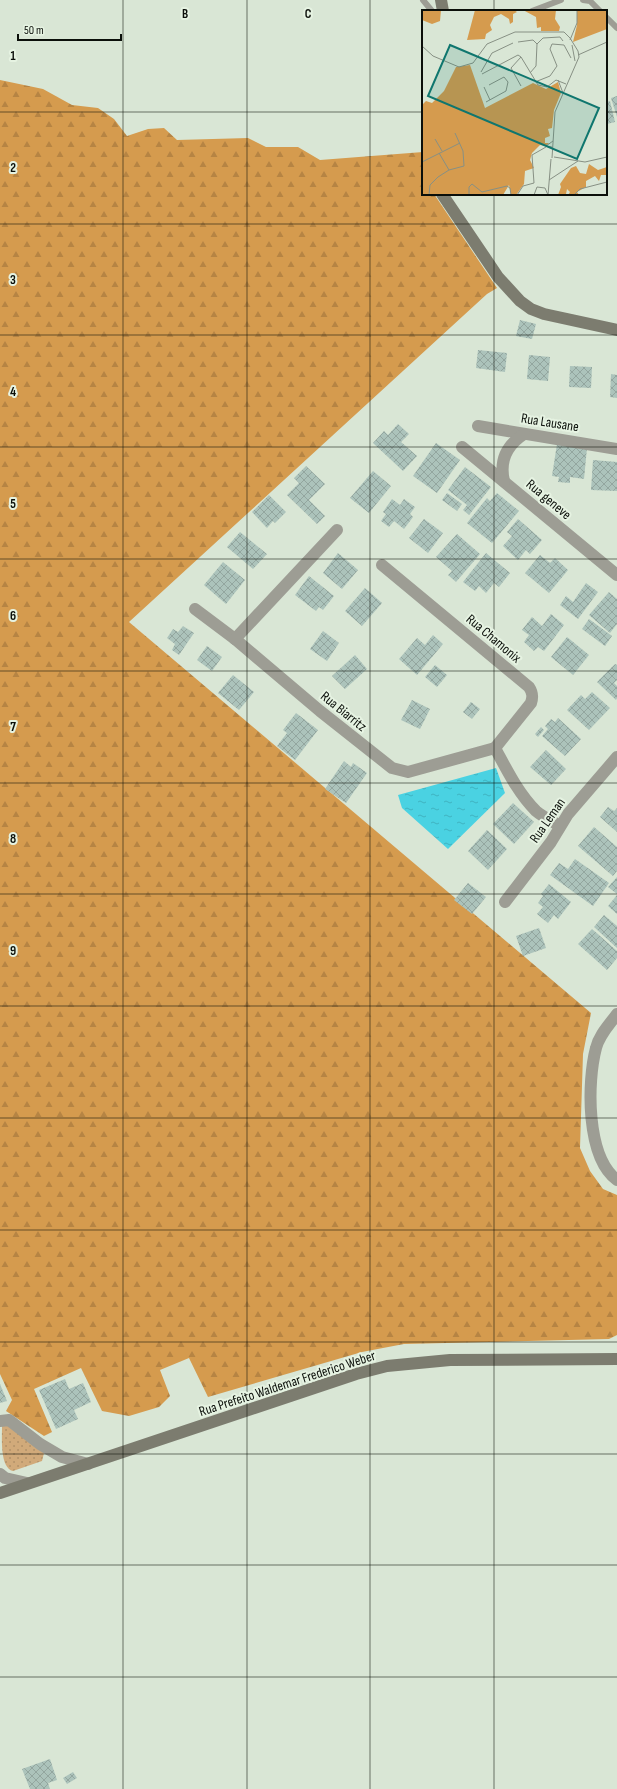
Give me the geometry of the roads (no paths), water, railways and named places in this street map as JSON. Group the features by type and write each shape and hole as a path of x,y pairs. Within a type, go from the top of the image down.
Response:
{"main road":[{"path":"442,0 443,10"},
{"path":"443,195 498,277 520,301 531,309 544,314 617,330"},
{"name":"Rua Prefeito Waldemar Frederico Weber","path":"0,1493 356,1374 387,1366 450,1360 616,1358"}],"street":[{"name":"Rua Lausane","path":"478,426 617,449"},
{"path":"504,481 502,462 505,454 515,440 524,434"},
{"name":"Rua geneve","path":"462,447 617,575"},
{"path":"234,639 337,530"},
{"name":"Rua Chamonix","path":"382,565 529,687 532,692 531,703 495,748"},
{"name":"Rua Biarritz","path":"195,609 392,768 408,772 495,748"},
{"path":"495,748 510,776 529,803 538,812 560,826"},
{"name":"Rua Leman","path":"505,902 551,842 568,814 617,757"},
{"path":"615,1023 603,1031 596,1047 593,1064 592,1122 596,1145 602,1161 611,1176 617,1180"},
{"path":"0,1421 9,1420 40,1444 62,1457 88,1464"},
{"path":"0,1474 5,1478 28,1484"}],"lane":[{"path":"423,0 431,10"},
{"path":"535,10 561,0"},
{"path":"583,0 590,1 599,10"},
{"path":"607,18 617,28"}],"water":[{"path":"496,768 505,793 448,849 402,808 398,795"}]}
